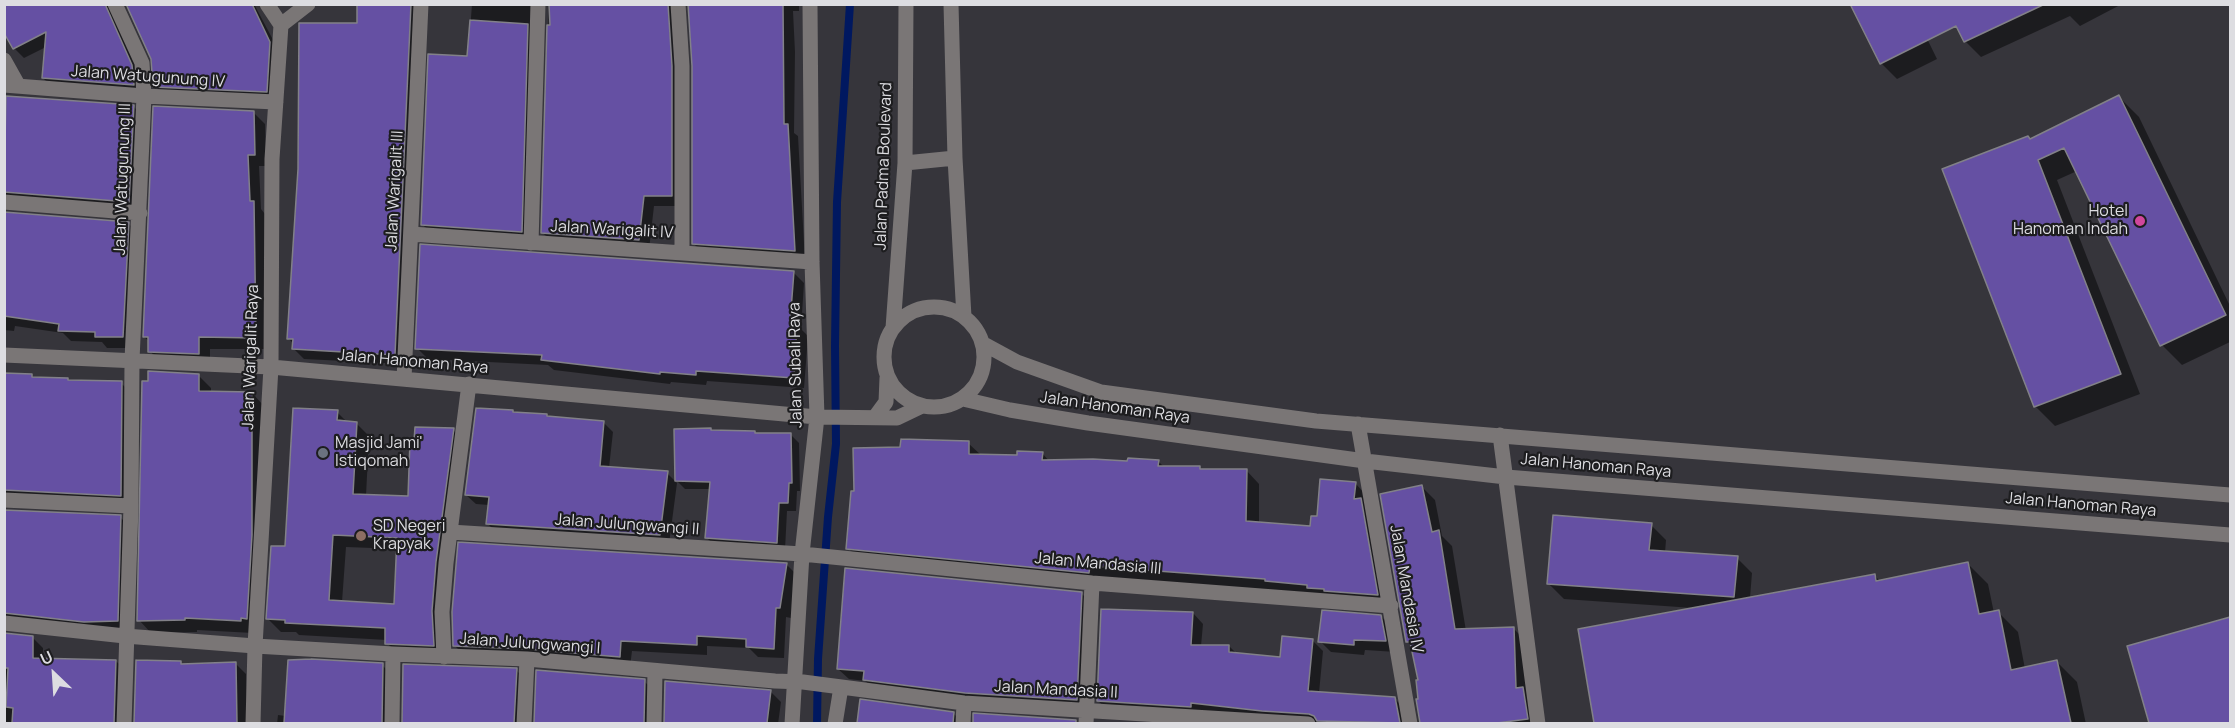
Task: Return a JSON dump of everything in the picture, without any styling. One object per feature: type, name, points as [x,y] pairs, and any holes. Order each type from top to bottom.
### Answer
[{"type":"street","name":"Jalan Watugunung III","points":[[115,4],[142,63],[144,96],[132,360],[131,506],[125,636],[124,723]]},
{"type":"street","points":[[267,4],[280,24],[308,4]]},
{"type":"street","name":"Jalan Warigalit III","points":[[404,379],[421,4]]},
{"type":"street","points":[[531,243],[538,4]]},
{"type":"street","points":[[678,4],[682,66],[682,252]]},
{"type":"street","name":"Jalan Subali Raya","points":[[792,723],[798,682],[802,554],[831,417],[812,262],[810,4]]},
{"type":"street","name":"Jalan Padma Boulevard","points":[[893,328],[905,163],[906,4]]},
{"type":"street","points":[[951,4],[955,158],[964,317]]},
{"type":"street","name":"Jalan Warigalit Raya","points":[[253,723],[255,646],[271,367],[272,159],[280,24]]},
{"type":"street","name":"Jalan Watugunung IV","points":[[4,60],[11,85],[144,96],[276,102]]},
{"type":"street","points":[[905,163],[955,158]]},
{"type":"street","points":[[4,202],[140,213]]},
{"type":"street","name":"Jalan Warigalit IV","points":[[411,234],[812,262]]},
{"type":"street","points":[[875,417],[886,402],[887,378],[883,361],[885,344],[893,328],[904,316],[919,309],[934,307],[951,310],[964,317],[976,328],[982,342],[984,358],[982,374],[963,399],[936,408],[922,406],[897,393],[887,378]]},
{"type":"street","name":"Jalan Hanoman Raya","points":[[982,342],[1017,362],[1101,392],[1316,421],[2230,495]]},
{"type":"street","name":"Jalan Hanoman Raya","points":[[4,355],[271,367],[831,417],[897,418],[922,406]]},
{"type":"street","points":[[444,657],[442,612],[469,384]]},
{"type":"street","name":"Jalan Hanoman Raya","points":[[963,399],[1010,410],[1088,423],[1506,477],[2230,535]]},
{"type":"street","name":"Jalan Mandasia IV","points":[[1358,424],[1410,723]]},
{"type":"street","points":[[1500,435],[1539,723]]},
{"type":"street","points":[[4,500],[131,506]]},
{"type":"street","name":"Jalan Julungwangi II","points":[[450,532],[802,554]]},
{"type":"street","name":"Jalan Mandasia III","points":[[802,554],[1092,583],[1391,606]]},
{"type":"street","points":[[1086,716],[1092,583]]},
{"type":"street","name":"Jalan Julungwangi I","points":[[4,623],[125,636],[255,646],[444,657],[527,659],[798,682]]},
{"type":"street","points":[[392,723],[393,654]]},
{"type":"street","points":[[524,723],[527,659]]},
{"type":"street","points":[[654,723],[656,671]]},
{"type":"street","name":"Jalan Mandasia II","points":[[798,682],[1086,716],[1308,723]]},
{"type":"street","points":[[835,723],[837,686]]},
{"type":"street","points":[[963,703],[963,723]]},
{"type":"building","points":[[4,4],[105,4],[132,65],[134,85],[42,78],[46,32],[13,49],[4,33]]},
{"type":"building","points":[[126,4],[252,4],[270,42],[267,92],[153,87],[151,59]]},
{"type":"building","points":[[357,4],[411,4],[395,355],[292,349],[293,339],[287,339],[298,169],[299,23],[357,23]]},
{"type":"building","points":[[549,4],[668,4],[672,66],[672,196],[644,196],[639,240],[541,233]]},
{"type":"building","points":[[688,4],[783,4],[784,124],[788,124],[795,251],[692,244],[692,66]]},
{"type":"building","points":[[1850,4],[2045,4],[1964,42],[1956,26],[1880,64]]},
{"type":"building","points":[[470,20],[528,24],[522,232],[421,225],[428,54],[467,56]]},
{"type":"building","points":[[2119,95],[2226,315],[2160,346],[2064,148],[2038,160],[2121,374],[2034,407],[1942,169],[2028,136],[2030,139]]},
{"type":"building","points":[[6,96],[134,105],[129,202],[4,192]]},
{"type":"building","points":[[153,106],[254,111],[255,155],[248,155],[250,201],[254,201],[256,338],[199,337],[199,354],[148,352],[148,337],[143,337]]},
{"type":"building","points":[[4,212],[129,222],[123,337],[95,337],[95,332],[58,331],[59,324],[4,316]]},
{"type":"building","points":[[420,244],[794,271],[790,323],[797,324],[794,378],[696,371],[696,375],[660,372],[660,374],[541,360],[542,355],[415,349]]},
{"type":"building","points":[[148,371],[199,374],[199,391],[252,392],[252,535],[247,619],[241,618],[241,621],[185,618],[185,620],[137,621],[142,381],[148,381]]},
{"type":"building","points":[[4,373],[32,374],[32,377],[68,378],[68,380],[122,381],[121,496],[4,490]]},
{"type":"building","name":"SD Negeri Krapyak","points":[[293,408],[338,410],[337,420],[357,422],[353,494],[408,496],[410,441],[414,441],[415,427],[454,428],[436,562],[432,611],[434,646],[385,644],[385,628],[285,623],[285,620],[266,619],[271,546],[285,546]],"holes":[[[333,535],[397,538],[394,604],[329,600]]]},
{"type":"building","points":[[476,408],[604,421],[600,466],[668,471],[660,535],[486,524],[489,497],[465,495]]},
{"type":"building","points":[[711,428],[711,430],[755,431],[755,433],[791,433],[792,483],[789,483],[788,503],[779,503],[777,543],[705,538],[710,482],[675,481],[674,429]]},
{"type":"building","points":[[901,439],[969,441],[969,454],[1017,455],[1017,451],[1043,452],[1042,460],[1127,461],[1128,458],[1159,460],[1158,466],[1247,469],[1246,521],[1310,526],[1311,516],[1317,516],[1320,479],[1356,482],[1354,499],[1361,498],[1378,595],[1324,591],[1324,589],[1307,588],[1307,585],[1265,581],[1265,579],[1090,566],[1089,573],[846,549],[851,491],[854,491],[853,448],[900,447]]},
{"type":"building","points":[[1422,485],[1432,532],[1439,530],[1455,629],[1514,627],[1516,688],[1523,687],[1528,719],[1497,723],[1420,723],[1416,699],[1418,699],[1416,680],[1418,680],[1410,642],[1406,642],[1380,494]]},
{"type":"building","points":[[4,510],[121,515],[118,621],[84,622],[4,613]]},
{"type":"building","points":[[1553,515],[1652,523],[1649,550],[1738,556],[1734,597],[1547,584]]},
{"type":"building","points":[[458,542],[787,563],[780,608],[776,608],[774,649],[746,647],[746,639],[697,636],[697,645],[621,641],[620,657],[527,649],[453,646],[452,612]]},
{"type":"building","points":[[1968,562],[1979,614],[1999,610],[2011,670],[2057,660],[2071,723],[1594,723],[1578,629],[1875,574],[1876,581]]},
{"type":"building","points":[[845,568],[1082,592],[1077,700],[965,693],[863,680],[864,671],[837,669]]},
{"type":"building","points":[[1101,609],[1193,612],[1191,645],[1229,645],[1229,652],[1280,657],[1282,636],[1313,639],[1308,691],[1395,697],[1400,723],[1317,721],[1309,714],[1191,703],[1191,707],[1097,701]]},
{"type":"building","points":[[1322,610],[1381,615],[1386,641],[1354,640],[1354,645],[1318,642]]},
{"type":"building","points":[[2230,617],[2230,723],[2149,723],[2127,646]]},
{"type":"building","points":[[4,633],[33,636],[33,658],[116,660],[114,723],[12,723],[13,708],[6,707],[8,668],[4,668]]},
{"type":"building","points":[[136,660],[181,661],[181,664],[236,662],[237,723],[134,723]]},
{"type":"building","points":[[288,660],[383,663],[382,723],[284,723]]},
{"type":"building","points":[[403,664],[517,668],[514,723],[402,723]]},
{"type":"building","points":[[536,670],[645,679],[644,723],[534,723]]},
{"type":"building","points":[[665,681],[771,690],[767,723],[664,723]]},
{"type":"building","points":[[860,699],[954,712],[953,723],[857,723]]},
{"type":"building","points":[[973,713],[1076,720],[1076,723],[973,723]]},
{"type":"waterway","points":[[817,724],[818,659],[828,517],[836,444],[837,202],[850,4]]},
{"type":"place","name":"Hotel Hanoman Indah","points":[[2140,221]]},
{"type":"place","name":"Masjid Jami' Istiqomah","points":[[323,453]]},
{"type":"place","name":"SD Negeri Krapyak","points":[[361,536]]}]
